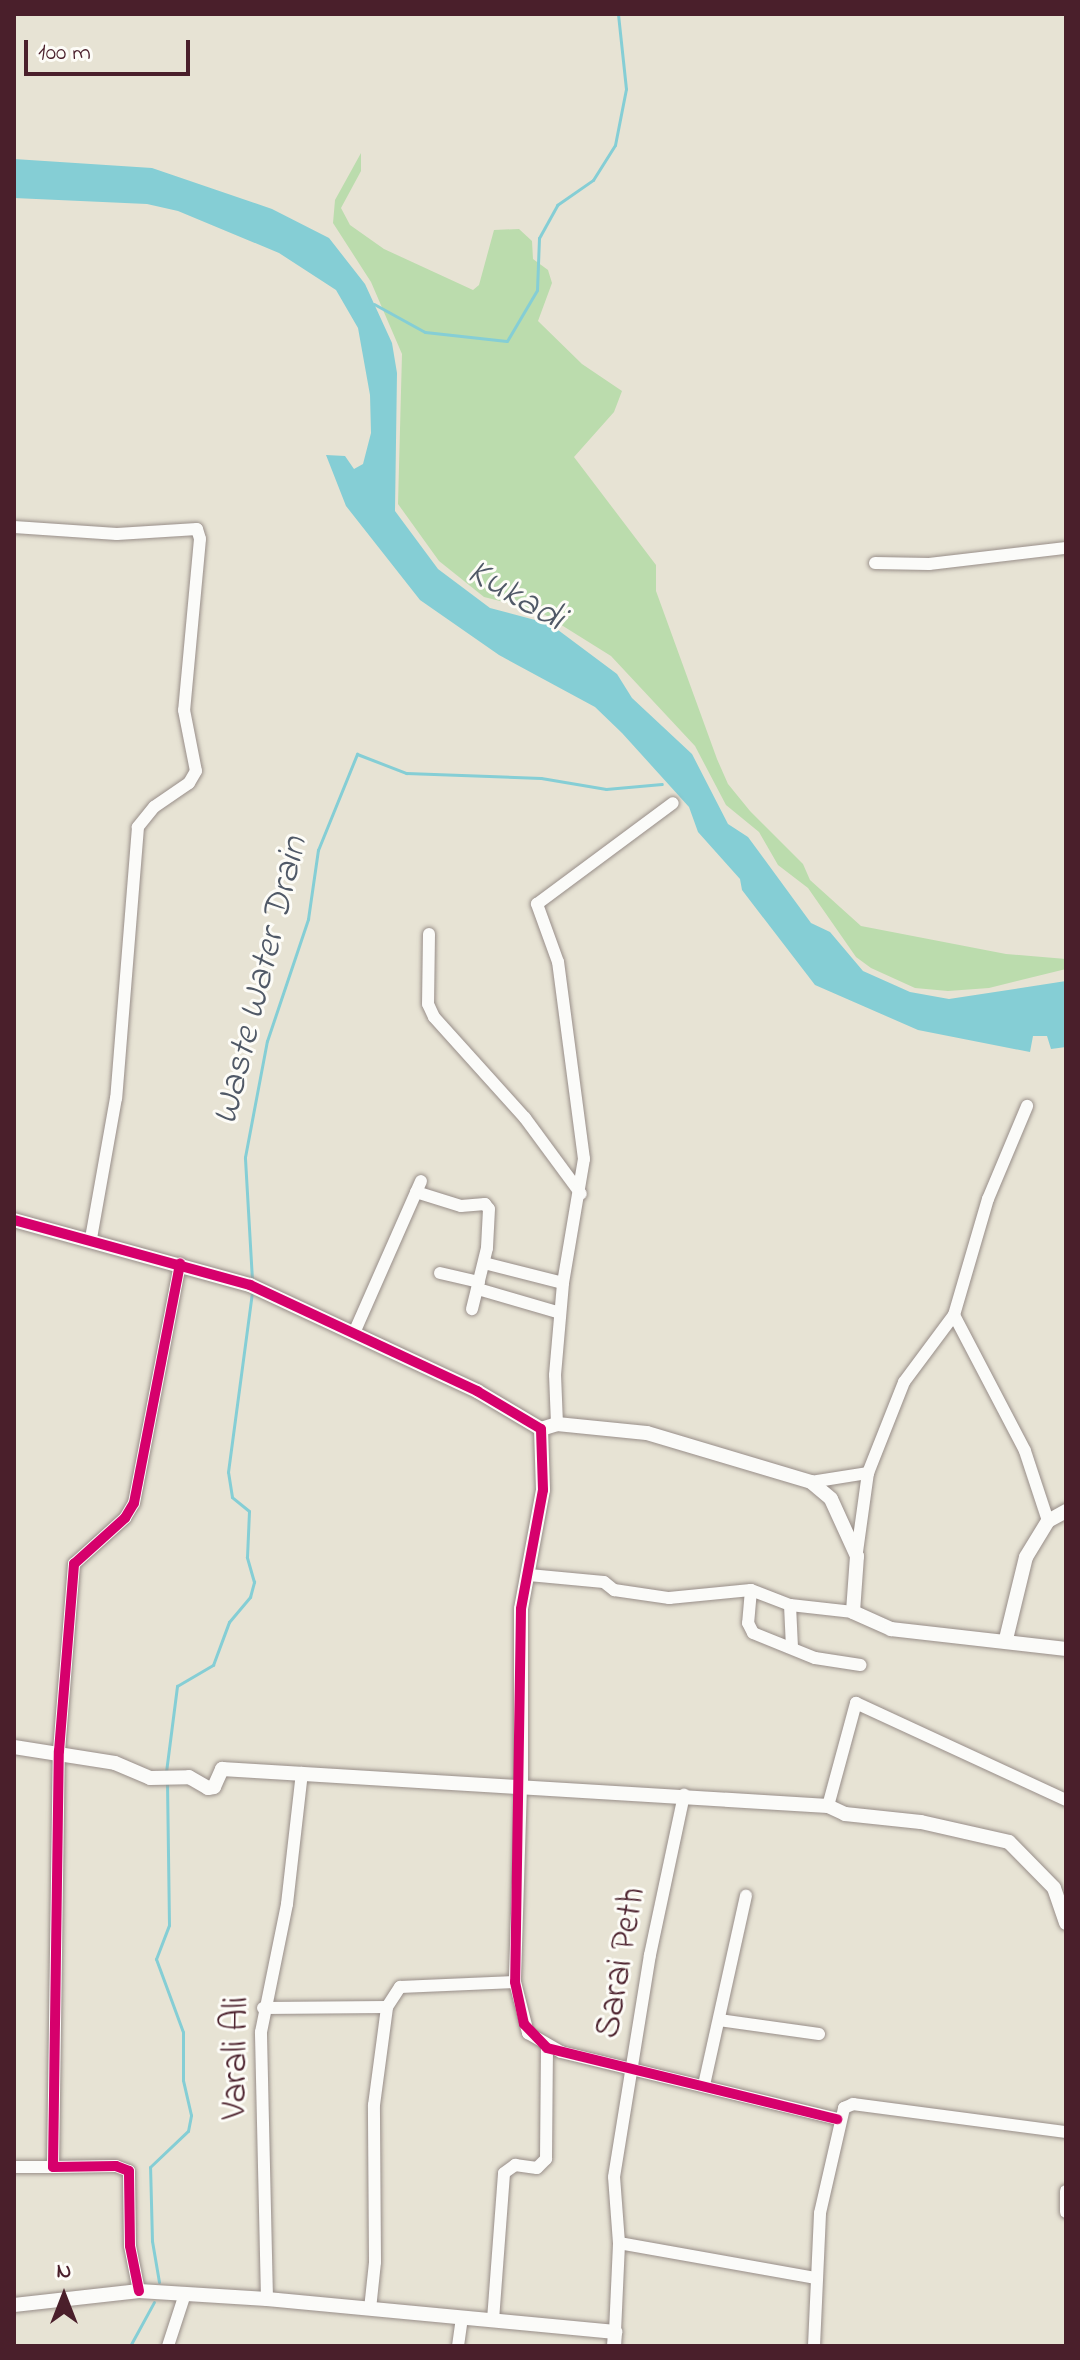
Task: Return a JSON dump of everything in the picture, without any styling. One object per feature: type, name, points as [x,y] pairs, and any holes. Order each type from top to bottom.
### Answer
[{"type":"street","points":[[14,527],[117,534],[197,529],[200,539],[184,710],[196,771],[189,783],[154,807],[138,827],[117,1090],[91,1238]]},
{"type":"street","points":[[875,563],[929,564],[1066,548]]},
{"type":"street","points":[[557,1424],[563,1283],[581,1194],[580,1106],[557,985],[558,962],[537,904],[673,803]]},
{"type":"street","points":[[429,934],[428,1004],[434,1017],[525,1118],[581,1194]]},
{"type":"street","points":[[853,1612],[857,1523],[868,1473],[904,1382],[954,1315],[988,1199],[1027,1106]]},
{"type":"street","points":[[354,1333],[418,1187],[461,1206],[485,1204],[484,1263],[472,1309]]},
{"type":"street","points":[[14,1220],[91,1238],[250,1285],[477,1391],[541,1429],[557,1424],[647,1433],[811,1482],[868,1473]]},
{"type":"street","points":[[53,2167],[59,1751],[74,1564],[125,1518],[134,1503],[180,1263]]},
{"type":"street","points":[[484,1263],[563,1283]]},
{"type":"street","points":[[440,1273],[560,1313]]},
{"type":"street","points":[[954,1315],[1025,1451],[1048,1521]]},
{"type":"street","points":[[541,1429],[543,1490],[521,1609],[521,1786],[515,1982],[524,2024],[547,2048],[837,2119]]},
{"type":"street","points":[[811,1482],[839,1511],[857,1556]]},
{"type":"street","points":[[1006,1639],[1026,1557],[1048,1521],[1066,1511]]},
{"type":"street","points":[[529,1575],[604,1582],[614,1590],[669,1598],[751,1590],[790,1605],[853,1612],[891,1629],[1006,1639],[1066,1649]]},
{"type":"street","points":[[751,1590],[749,1629],[815,1658],[860,1665]]},
{"type":"street","points":[[790,1605],[792,1647]]},
{"type":"street","points":[[828,1806],[856,1703],[1066,1800]]},
{"type":"street","points":[[14,1747],[59,1751],[115,1763],[150,1778],[189,1777],[208,1788],[214,1787],[222,1769],[828,1806],[845,1814],[921,1822],[1009,1842],[1054,1888],[1066,1923]]},
{"type":"street","name":"Varali Ali","points":[[267,2299],[263,2008],[287,1904],[302,1773]]},
{"type":"street","name":"Sarai Peth","points":[[614,2339],[619,2243],[614,2177],[650,1955],[684,1795]]},
{"type":"street","points":[[704,2085],[746,1896]]},
{"type":"street","points":[[370,2309],[376,2236],[374,2105],[387,2007],[400,1987],[515,1982]]},
{"type":"street","points":[[263,2008],[387,2007]]},
{"type":"street","points":[[719,2020],[819,2034]]},
{"type":"street","points":[[493,2320],[504,2173],[515,2165],[537,2168],[546,2159],[547,2048]]},
{"type":"street","points":[[814,2346],[815,2278],[837,2119],[853,2104],[1066,2132]]},
{"type":"street","points":[[14,2167],[116,2166],[129,2171],[130,2246],[139,2291]]},
{"type":"street","points":[[1066,2191],[1066,2212]]},
{"type":"street","points":[[619,2243],[815,2278]]},
{"type":"street","points":[[14,2305],[139,2291],[267,2299],[493,2320],[614,2339]]},
{"type":"street","points":[[168,2346],[185,2294]]},
{"type":"street","points":[[458,2346],[462,2318]]},
{"type":"green space","points":[[361,153],[361,171],[341,208],[350,225],[384,249],[473,290],[479,285],[494,230],[519,229],[532,241],[533,259],[548,270],[552,283],[538,321],[582,364],[622,391],[614,412],[574,457],[656,565],[656,591],[717,759],[728,784],[750,811],[803,864],[810,880],[861,926],[1006,954],[1066,959],[1066,969],[989,988],[948,991],[915,988],[871,968],[856,957],[808,888],[778,865],[759,832],[726,805],[695,746],[611,656],[539,611],[484,597],[439,561],[398,504],[402,354],[371,282],[333,223],[335,200]]},
{"type":"water","points":[[14,159],[152,168],[272,209],[329,238],[365,284],[392,343],[397,373],[395,511],[438,569],[490,608],[550,624],[617,674],[632,698],[692,754],[728,824],[748,837],[811,923],[830,932],[863,971],[910,992],[949,999],[1066,981],[1066,1047],[1051,1049],[1047,1036],[1033,1036],[1030,1052],[918,1030],[815,985],[742,890],[740,879],[698,832],[689,807],[622,733],[595,707],[499,655],[420,600],[346,506],[326,455],[345,456],[354,469],[363,464],[371,433],[370,395],[358,328],[336,290],[279,253],[178,211],[147,204],[14,198]]},
{"type":"waterway","points":[[374,304],[425,332],[507,341],[537,290],[539,238],[557,205],[593,180],[615,145],[626,89],[618,14]]},
{"type":"waterway","name":"Waste Water Drain","points":[[252,1280],[245,1157],[267,1041],[308,919],[318,850],[357,754],[406,773],[541,778],[606,789],[662,784]]},
{"type":"waterway","name":"Waste Water Drain","points":[[166,1772],[177,1686],[213,1665],[229,1622],[250,1597],[254,1582],[247,1557],[249,1511],[232,1497],[228,1472],[252,1292]]},
{"type":"waterway","name":"Waste Water Drain","points":[[159,2282],[152,2241],[150,2167],[188,2131],[191,2115],[183,2080],[183,2032],[156,1959],[169,1925],[167,1783]]},
{"type":"waterway","name":"Waste Water Drain","points":[[130,2346],[154,2302]]},
{"type":"cycle path","points":[[14,1220],[250,1285],[477,1391],[541,1429],[543,1490],[521,1609],[515,1982],[524,2024],[547,2048],[837,2119]]},
{"type":"cycle path","points":[[139,2291],[130,2246],[129,2171],[116,2166],[53,2167],[59,1751],[74,1564],[125,1518],[134,1503],[180,1263]]},
{"type":"water label","name":"Kukadi","points":[[515,597]]}]
